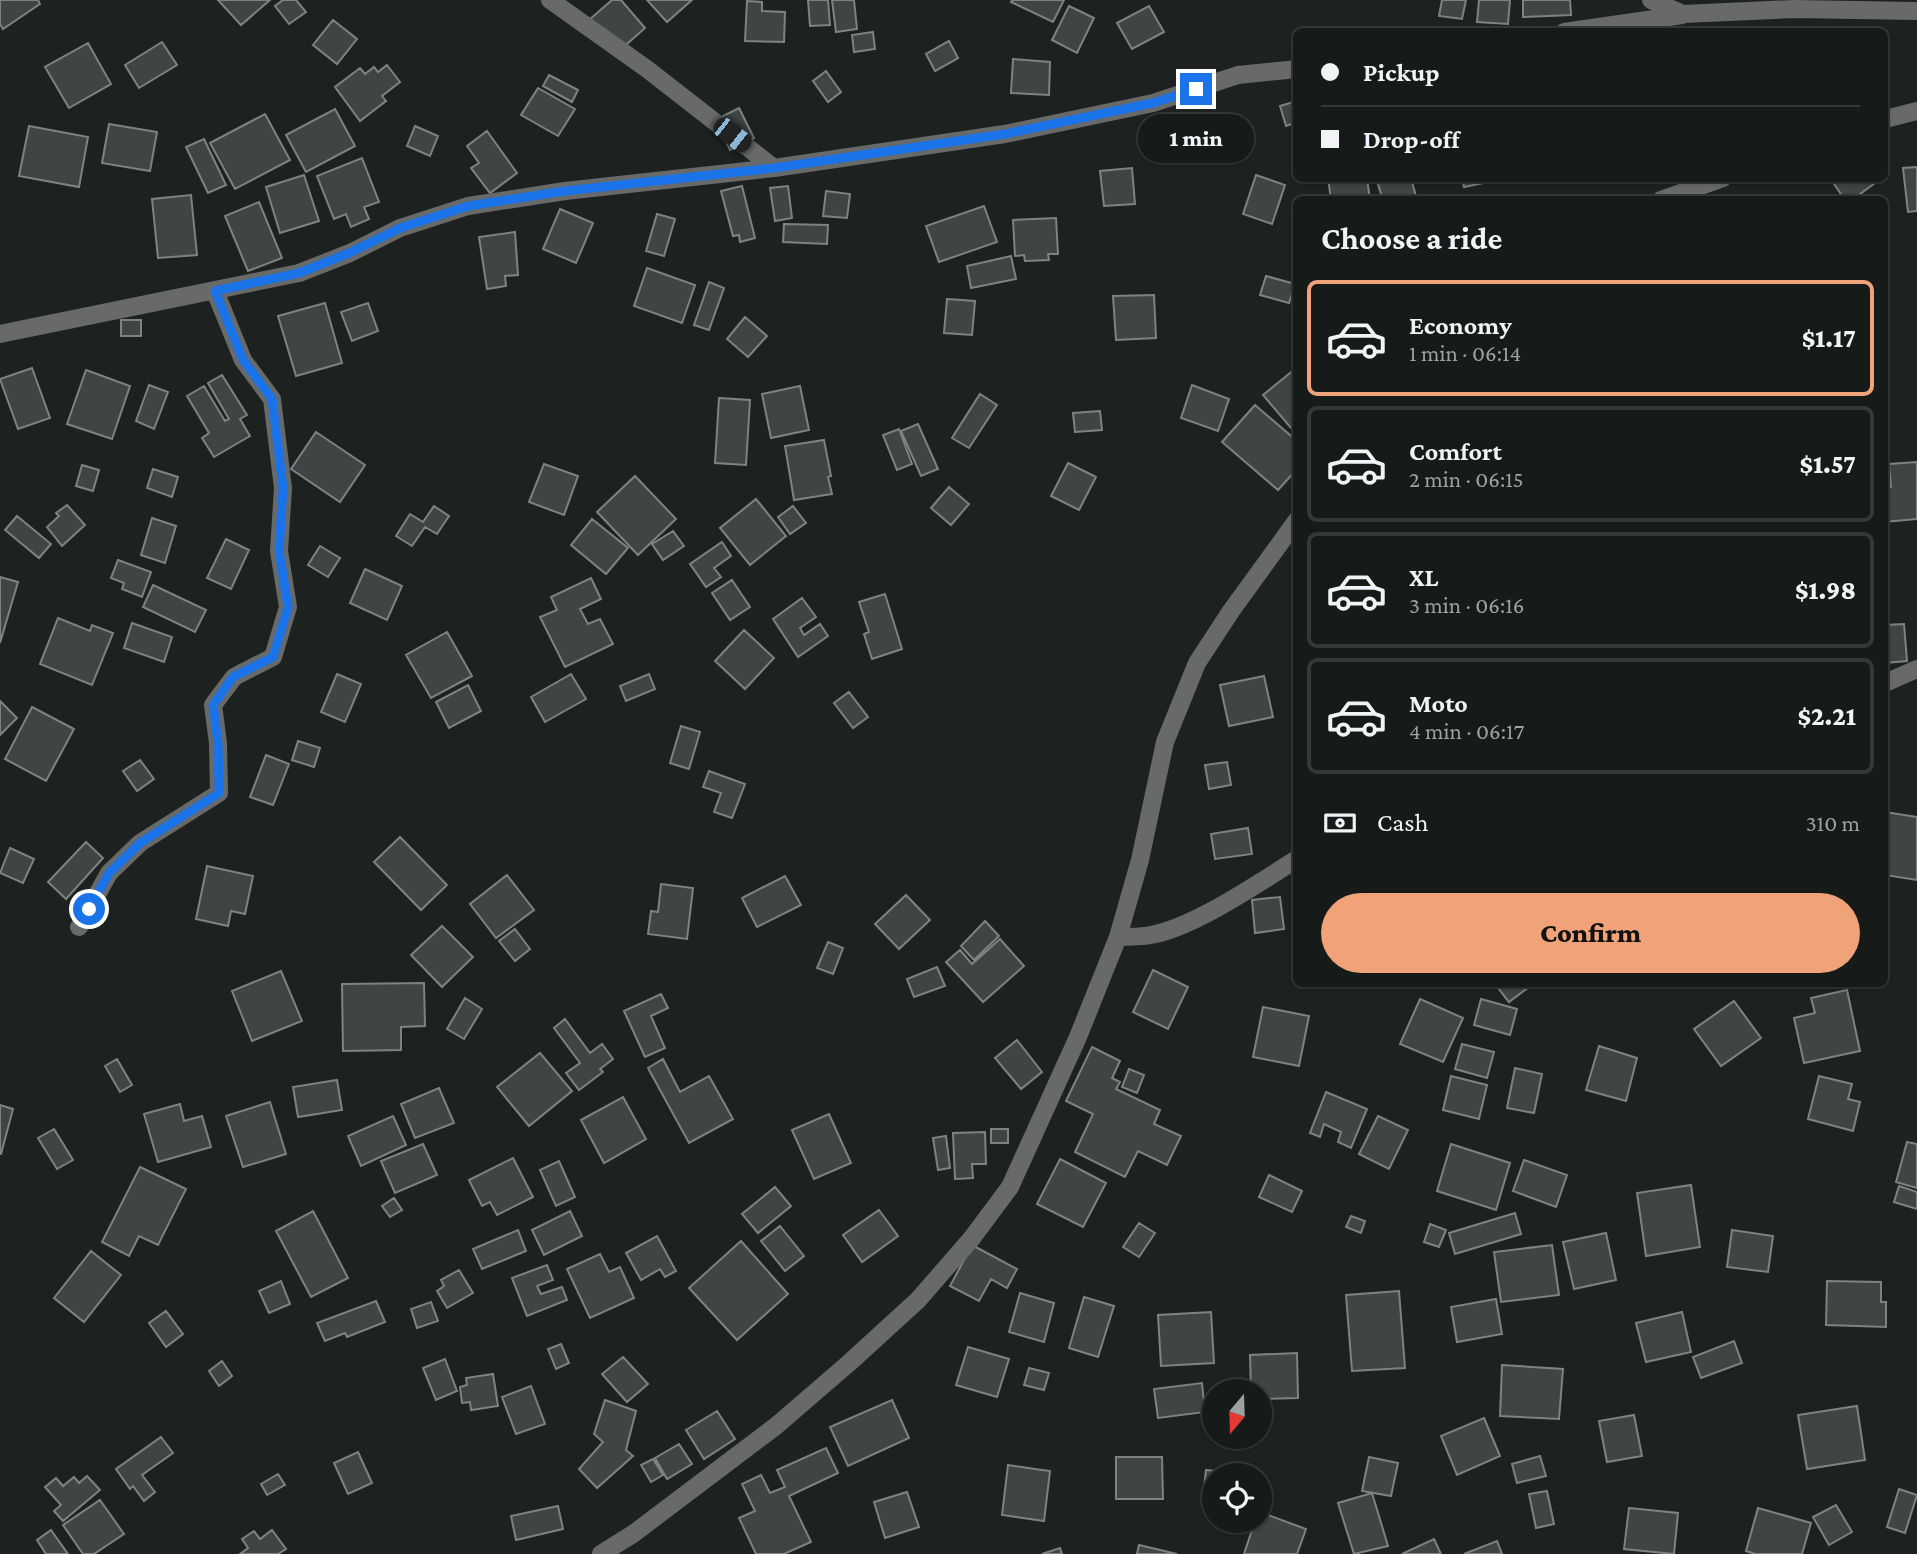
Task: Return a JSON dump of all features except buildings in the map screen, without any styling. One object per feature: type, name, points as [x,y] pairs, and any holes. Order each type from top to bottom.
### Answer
[{"type":"street","points":[[550,0],[647,69],[774,168]]},
{"type":"street","points":[[1651,0],[1683,15]]},
{"type":"street","points":[[1592,28],[1683,15],[1794,9],[1917,11]]},
{"type":"street","points":[[0,334],[299,273],[400,228],[468,206],[565,191],[774,168],[1005,134],[1153,103],[1238,75],[1293,69]]},
{"type":"street","points":[[1888,118],[1917,111]]},
{"type":"street","points":[[1672,196],[1712,182]]},
{"type":"street","points":[[79,927],[109,873],[140,843],[219,793],[218,743],[213,705],[233,677],[273,657],[288,607],[279,551],[283,488],[272,399],[243,360],[215,291]]},
{"type":"street","points":[[601,1554],[633,1534],[786,1417],[918,1300],[972,1238],[1010,1187],[1078,1037],[1118,937],[1140,860],[1165,742],[1197,663],[1293,526]]},
{"type":"street","points":[[1888,682],[1917,669]]},
{"type":"street","points":[[1118,937],[1153,934],[1180,925],[1231,899],[1293,861]]},
{"type":"route","points":[[89,909],[109,873],[140,843],[219,793],[218,743],[213,705],[233,677],[273,657],[288,607],[279,551],[283,488],[272,399],[243,360],[215,291],[299,273],[400,228],[468,206],[565,191],[774,168],[1005,134],[1153,103],[1196,89]]}]
